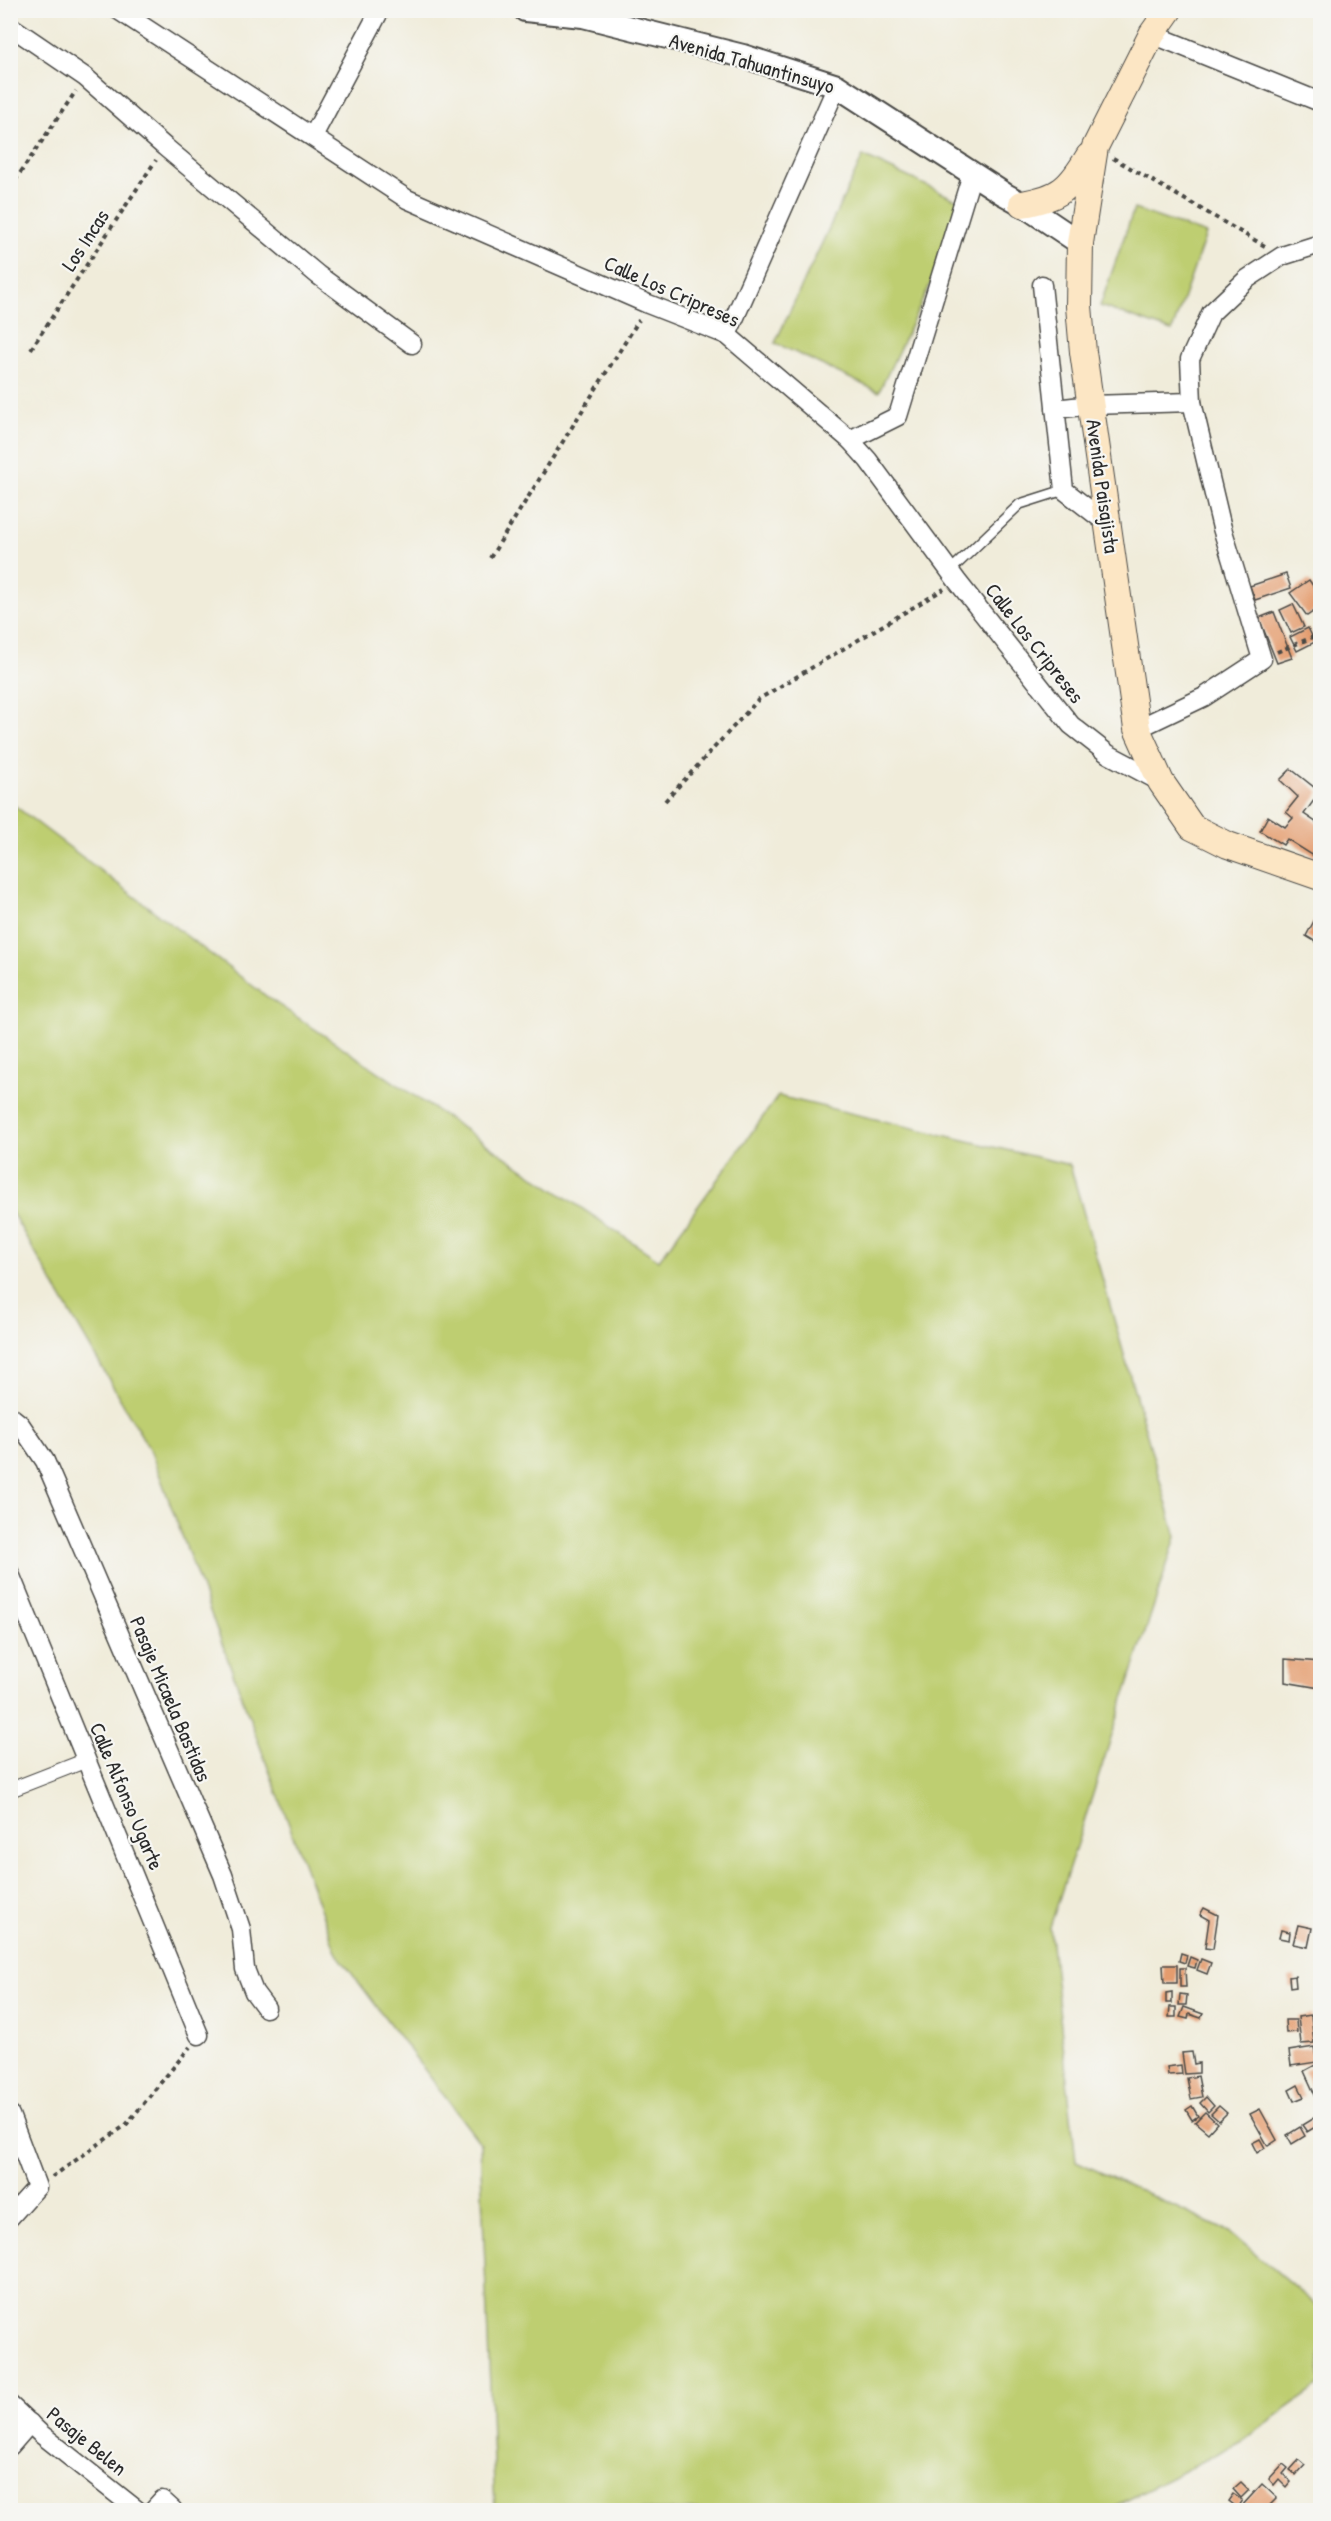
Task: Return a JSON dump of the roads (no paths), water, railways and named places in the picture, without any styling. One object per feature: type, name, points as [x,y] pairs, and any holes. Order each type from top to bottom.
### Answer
[{"type":"main road","name":"Avenida Paisajista","points":[[1169,10],[1152,34],[1095,147],[1080,243],[1079,306],[1137,729],[1161,782],[1192,827],[1228,845],[1320,877]]},
{"type":"main road","points":[[1022,204],[1044,200],[1072,184],[1095,147]]},
{"type":"street","name":"Calle Los Cripreses","points":[[118,10],[407,199],[648,304],[727,335],[850,440],[868,460],[954,576],[1071,725],[1107,754],[1161,782]]},
{"type":"street","points":[[313,136],[380,10]]},
{"type":"street","name":"Avenida Tahuantinsuyo","points":[[525,10],[595,19],[743,56],[837,86],[1080,243]]},
{"type":"street","points":[[10,26],[85,77],[318,275],[412,344]]},
{"type":"street","points":[[1152,34],[1320,102]]},
{"type":"street","points":[[727,335],[837,86]]},
{"type":"street","points":[[850,440],[898,416],[972,174]]},
{"type":"street","points":[[1137,729],[1204,697],[1262,658],[1222,528],[1192,402],[1190,359],[1212,313],[1247,279],[1282,256],[1320,244]]},
{"type":"street","points":[[1042,285],[1064,490],[1109,525]]},
{"type":"street","points":[[1055,409],[1091,405],[1192,402]]},
{"type":"street","name":"Pasaje Micaela Bastidas","points":[[14,1425],[45,1461],[223,1875],[241,1929],[245,1969],[254,1992],[266,2008]]},
{"type":"street","name":"Calle Alfonso Ugarte","points":[[10,1574],[199,2035]]},
{"type":"street","points":[[10,1790],[87,1760]]},
{"type":"street","points":[[10,2115],[37,2187],[10,2217]]},
{"type":"street","name":"Pasaje Belen","points":[[10,2405],[137,2511]]},
{"type":"street","points":[[10,2446],[30,2423]]},
{"type":"lane","points":[[954,576],[1020,504],[1064,490]]}]
